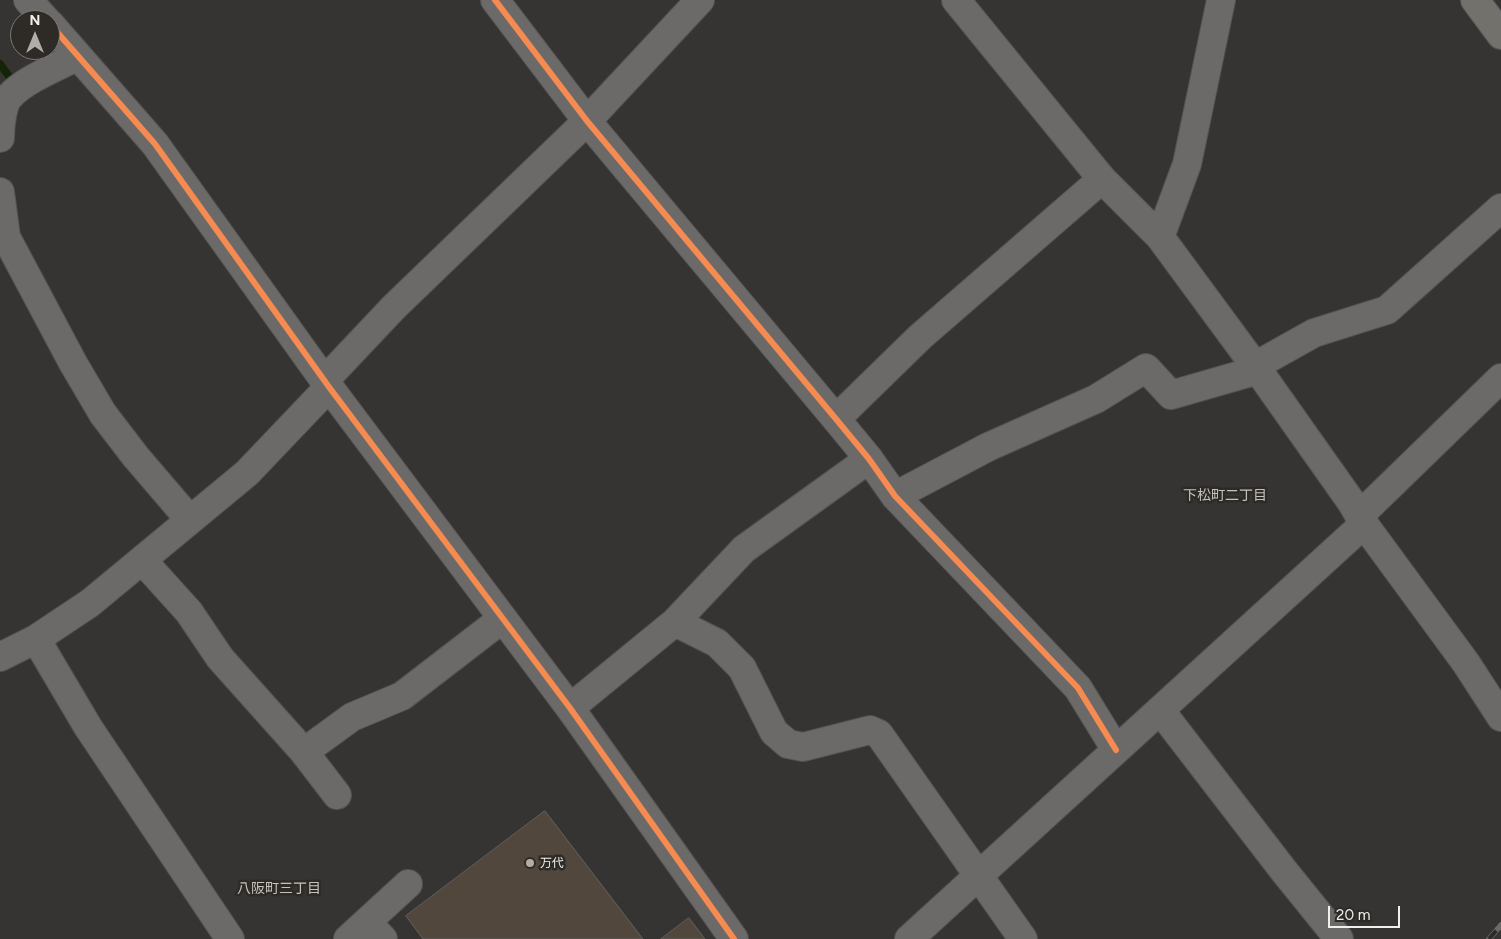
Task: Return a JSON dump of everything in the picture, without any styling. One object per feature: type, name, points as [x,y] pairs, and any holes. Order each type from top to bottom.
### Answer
[{"type":"main road","points":[[1475,0],[1501,35]]},
{"type":"street","points":[[28,0],[37,10]]},
{"type":"street","points":[[495,0],[587,121],[869,459],[895,496],[1078,688],[1116,750]]},
{"type":"street","points":[[0,657],[36,639],[90,602],[247,474],[394,307],[587,121],[700,0]]},
{"type":"street","points":[[956,0],[1102,179],[1160,237],[1257,368],[1466,664],[1501,717]]},
{"type":"street","points":[[1160,237],[1187,164],[1221,0]]},
{"type":"street","points":[[60,35],[155,144],[327,384],[570,708],[734,939]]},
{"type":"street","points":[[0,138],[0,123],[8,97],[26,82],[78,56]]},
{"type":"street","points":[[836,419],[920,337],[1102,179]]},
{"type":"street","points":[[0,192],[0,204],[6,237],[73,363],[103,414],[119,436],[190,520]]},
{"type":"street","points":[[895,496],[988,447],[1096,399],[1146,368],[1172,395],[1257,368],[1314,333],[1387,310],[1501,208]]},
{"type":"street","points":[[909,939],[1160,710],[1362,519],[1501,378]]},
{"type":"street","points":[[570,708],[675,622],[744,549],[869,459]]},
{"type":"street","points":[[142,560],[189,612],[220,658],[304,752],[337,795]]},
{"type":"street","points":[[304,752],[352,717],[402,696],[502,619]]},
{"type":"street","points":[[675,622],[717,643],[742,668],[774,732],[788,744],[803,747],[870,730],[879,734],[1023,939]]},
{"type":"street","points":[[36,639],[88,727],[230,939]]},
{"type":"street","points":[[1160,710],[1339,939]]},
{"type":"street","points":[[366,933],[408,884]]},
{"type":"building","name":"万代","points":[[545,811],[643,939],[423,939],[406,916]]},
{"type":"building","points":[[689,918],[705,939],[661,939]]},
{"type":"waterway","points":[[0,64],[14,83]]},
{"type":"railway","points":[[1489,939],[1501,925]]},
{"type":"cycle path","points":[[495,0],[587,121],[869,459],[895,496],[1078,688],[1116,750]]},
{"type":"cycle path","points":[[60,35],[155,144],[329,387],[570,708],[734,939]]},
{"type":"place","name":"万代","points":[[530,863]]},
{"type":"district","name":"下松町二丁目","points":[[1225,496]]},
{"type":"district","name":"八阪町三丁目","points":[[279,889]]}]
